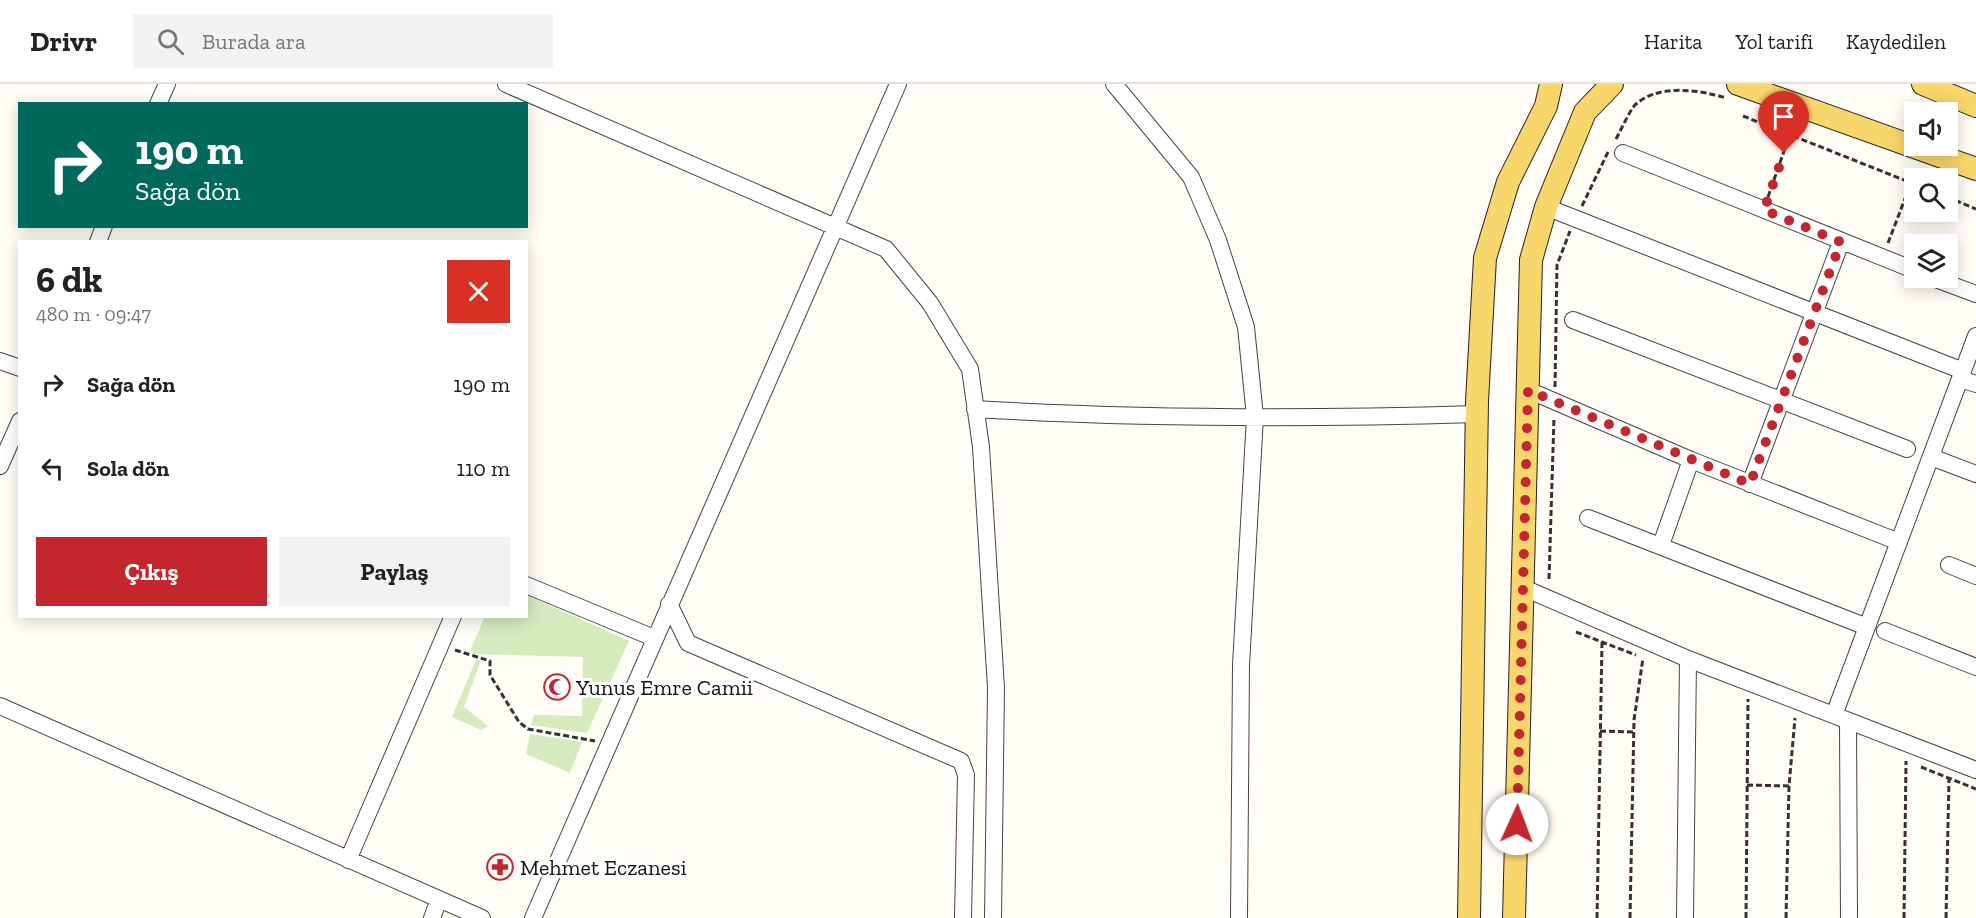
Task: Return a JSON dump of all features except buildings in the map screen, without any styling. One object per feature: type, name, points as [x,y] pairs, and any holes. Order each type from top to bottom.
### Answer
[{"type":"main road","points":[[1469,918],[1477,414],[1485,258],[1508,182],[1546,106],[1551,84]]},
{"type":"main road","points":[[1514,918],[1531,260],[1546,207],[1586,112],[1612,84]]},
{"type":"main road","points":[[1923,84],[1976,106]]},
{"type":"main road","points":[[1735,92],[1976,169]]},
{"type":"street","points":[[159,102],[167,84]]},
{"type":"street","points":[[506,84],[886,249],[930,303],[970,369],[981,447],[996,688],[993,918]]},
{"type":"street","points":[[533,918],[898,84]]},
{"type":"street","points":[[1114,84],[1191,177],[1218,240],[1246,327],[1255,417],[1241,665],[1239,918]]},
{"type":"street","points":[[1623,153],[1904,266]]},
{"type":"street","points":[[1546,207],[1966,378]]},
{"type":"street","points":[[1750,484],[1841,242]]},
{"type":"street","points":[[1958,287],[1976,294]]},
{"type":"street","points":[[1573,320],[1907,449]]},
{"type":"street","points":[[1849,918],[1841,719],[1867,627],[1930,457],[1966,378],[1976,336]]},
{"type":"street","points":[[0,361],[18,367]]},
{"type":"street","points":[[1528,390],[1691,460],[1899,542]]},
{"type":"street","points":[[975,409],[1043,413],[1328,418],[1477,414]]},
{"type":"street","points":[[0,466],[18,426]]},
{"type":"street","points":[[1930,457],[1976,474]]},
{"type":"street","points":[[1661,545],[1691,460]]},
{"type":"street","points":[[1588,518],[1867,627]]},
{"type":"street","points":[[1949,565],[1976,576]]},
{"type":"street","points":[[528,586],[654,638]]},
{"type":"street","points":[[1524,588],[1688,659],[1976,770]]},
{"type":"street","points":[[669,604],[688,643],[961,761],[966,775],[963,918]]},
{"type":"street","points":[[348,860],[452,618]]},
{"type":"street","points":[[1885,631],[1976,667]]},
{"type":"street","points":[[1685,918],[1688,659]]},
{"type":"street","points":[[0,706],[482,918]]},
{"type":"street","points":[[432,918],[439,900]]},
{"type":"path","points":[[1549,579],[1557,265],[1575,218],[1634,105],[1648,93],[1682,86],[1735,92]]},
{"type":"path","points":[[1743,116],[1904,180]]},
{"type":"path","points":[[1764,210],[1790,134]]},
{"type":"path","points":[[1958,202],[1976,209]]},
{"type":"path","points":[[1882,258],[1904,205]]},
{"type":"path","points":[[1576,632],[1651,661]]},
{"type":"path","points":[[1597,918],[1602,642]]},
{"type":"path","points":[[441,645],[490,661],[490,675],[519,722],[528,729],[608,744]]},
{"type":"path","points":[[1630,918],[1634,732],[1643,658]]},
{"type":"path","points":[[1746,918],[1748,699]]},
{"type":"path","points":[[1786,918],[1789,786],[1795,718]]},
{"type":"path","points":[[1600,731],[1634,732]]},
{"type":"path","points":[[1904,918],[1906,761]]},
{"type":"path","points":[[1946,918],[1949,779]]},
{"type":"path","points":[[1747,785],[1789,786]]},
{"type":"green space","points":[[528,595],[629,641],[587,733],[531,725],[534,715],[582,716],[583,657],[473,654],[471,648],[485,618],[528,618]]},
{"type":"green space","points":[[476,660],[481,660],[464,707],[488,726],[481,730],[452,717]]},
{"type":"green space","points":[[530,734],[582,742],[570,773],[526,754]]},
{"type":"place","name":"Yunus Emre Camii","points":[[557,687]]},
{"type":"place","name":"Mehmet Eczanesi","points":[[500,867]]},
{"type":"route","points":[[1517,824],[1528,390],[1750,484],[1841,242],[1764,210],[1784,153]]}]
